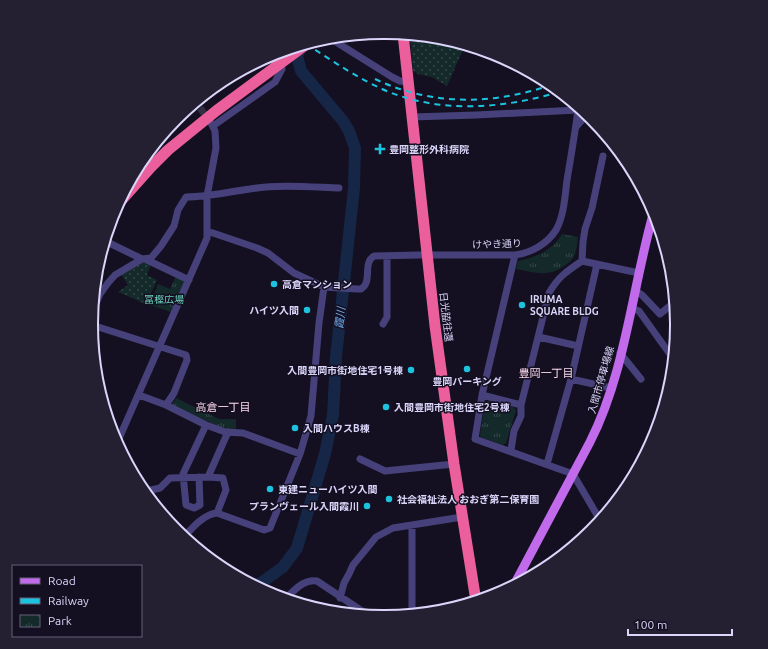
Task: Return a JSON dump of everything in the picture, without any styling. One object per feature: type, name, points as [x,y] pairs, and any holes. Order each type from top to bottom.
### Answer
[{"type":"highway","name":"日光脇往還","points":[[405,40],[435,326],[454,464],[475,595]]},
{"type":"highway","points":[[159,149],[188,124],[285,58]]},
{"type":"highway","points":[[136,184],[168,150],[285,58]]},
{"type":"main road","name":"入間市停車場線","points":[[519,576],[600,423],[620,353],[651,224]]},
{"type":"street","points":[[336,43],[392,77],[400,81],[408,82]]},
{"type":"street","points":[[121,435],[207,238],[208,196],[216,148],[212,125],[275,82],[285,58]]},
{"type":"street","points":[[412,117],[572,110]]},
{"type":"street","name":"けやき通り","points":[[326,287],[361,289],[366,284],[368,262],[370,258],[374,256],[515,255],[527,253],[539,247],[550,237],[558,226],[564,202],[579,116]]},
{"type":"street","name":"けやき通り","points":[[575,132],[580,121],[582,120]]},
{"type":"street","points":[[582,262],[585,229],[592,208],[603,156]]},
{"type":"street","points":[[100,294],[115,275],[144,259],[151,258],[174,226],[178,210],[186,197],[208,196],[257,188],[339,188]]},
{"type":"street","points":[[188,532],[210,513],[217,512],[264,530],[270,528],[300,454],[311,416],[319,323],[326,287],[294,274],[268,254],[257,248],[207,232]]},
{"type":"street","points":[[110,244],[189,280]]},
{"type":"street","points":[[515,255],[482,395],[475,439],[511,450],[573,474],[597,515]]},
{"type":"street","points":[[383,324],[387,317],[387,256]]},
{"type":"street","points":[[511,450],[514,431],[521,416],[521,405],[549,293],[553,284],[562,275],[582,262],[639,273]]},
{"type":"street","points":[[547,464],[571,379],[596,264]]},
{"type":"street","points":[[635,290],[642,295],[660,314],[669,307]]},
{"type":"street","points":[[631,308],[639,312],[668,351]]},
{"type":"street","points":[[98,327],[186,355],[187,360],[174,392],[166,405]]},
{"type":"street","points":[[539,336],[578,346]]},
{"type":"street","points":[[620,353],[641,379]]},
{"type":"street","points":[[571,379],[611,388]]},
{"type":"street","points":[[139,395],[166,405],[225,432],[243,432],[300,454]]},
{"type":"street","points":[[482,395],[521,405]]},
{"type":"street","points":[[199,477],[200,505],[194,508],[186,505],[183,474],[206,424]]},
{"type":"street","points":[[208,477],[228,432]]},
{"type":"street","points":[[360,459],[385,471],[454,464]]},
{"type":"street","points":[[152,490],[160,488],[170,478],[223,478],[226,490],[217,512]]},
{"type":"street","points":[[340,598],[344,583],[353,564],[376,537],[393,528],[462,517]]},
{"type":"street","points":[[412,525],[412,608]]},
{"type":"street","points":[[290,594],[304,582],[317,581],[357,609]]},
{"type":"green space","points":[[410,40],[440,44],[463,50],[447,86],[432,77],[418,74],[413,71]]},
{"type":"green space","points":[[562,234],[578,237],[574,256],[568,263],[558,270],[546,273],[535,273],[516,269],[518,261],[531,258],[549,249]]},
{"type":"green space","points":[[145,262],[151,264],[147,275],[157,280],[146,304],[118,292],[128,285],[121,274],[140,263]]},
{"type":"green space","name":"冨樫広場","points":[[176,276],[185,280],[171,312],[150,305],[158,284],[170,289]]},
{"type":"green space","points":[[176,398],[219,419],[236,419],[236,430],[224,429],[172,405]]},
{"type":"green space","points":[[488,401],[513,407],[516,410],[506,443],[503,445],[481,437],[480,435],[485,402]]},
{"type":"waterway","name":"霞川","points":[[262,583],[283,567],[297,548],[325,454],[333,415],[336,357],[354,188],[355,148],[349,131],[343,121],[301,71],[297,56],[299,52]]},
{"type":"tunnel","points":[[282,58],[282,63]]},
{"type":"tunnel","points":[[200,108],[210,121]]},
{"type":"railway","points":[[313,48],[382,89],[403,97],[425,102],[470,106],[493,105],[537,98],[552,94]]},
{"type":"railway","points":[[375,79],[412,93],[431,97],[469,100],[508,96],[543,87]]},
{"type":"place","name":"豊岡整形外科病院","points":[[380,149]]},
{"type":"place","name":"高倉マンション","points":[[274,284]]},
{"type":"place","name":"IRUMA SQUARE BLDG","points":[[522,305]]},
{"type":"place","name":"ハイツ入間","points":[[307,310]]},
{"type":"place","name":"豊岡パーキング","points":[[467,369]]},
{"type":"place","name":"入間豊岡市街地住宅1号棟","points":[[411,370]]},
{"type":"place","name":"入間豊岡市街地住宅2号棟","points":[[386,407]]},
{"type":"place","name":"入間ハウスB棟","points":[[295,428]]},
{"type":"place","name":"東建ニューハイツ入間","points":[[270,489]]},
{"type":"place","name":"社会福祉法人 おおぎ第二保育園","points":[[389,499]]},
{"type":"place","name":"プランヴェール入間霞川","points":[[367,506]]},
{"type":"district","name":"豊岡一丁目","points":[[546,373]]},
{"type":"district","name":"高倉一丁目","points":[[223,407]]}]
